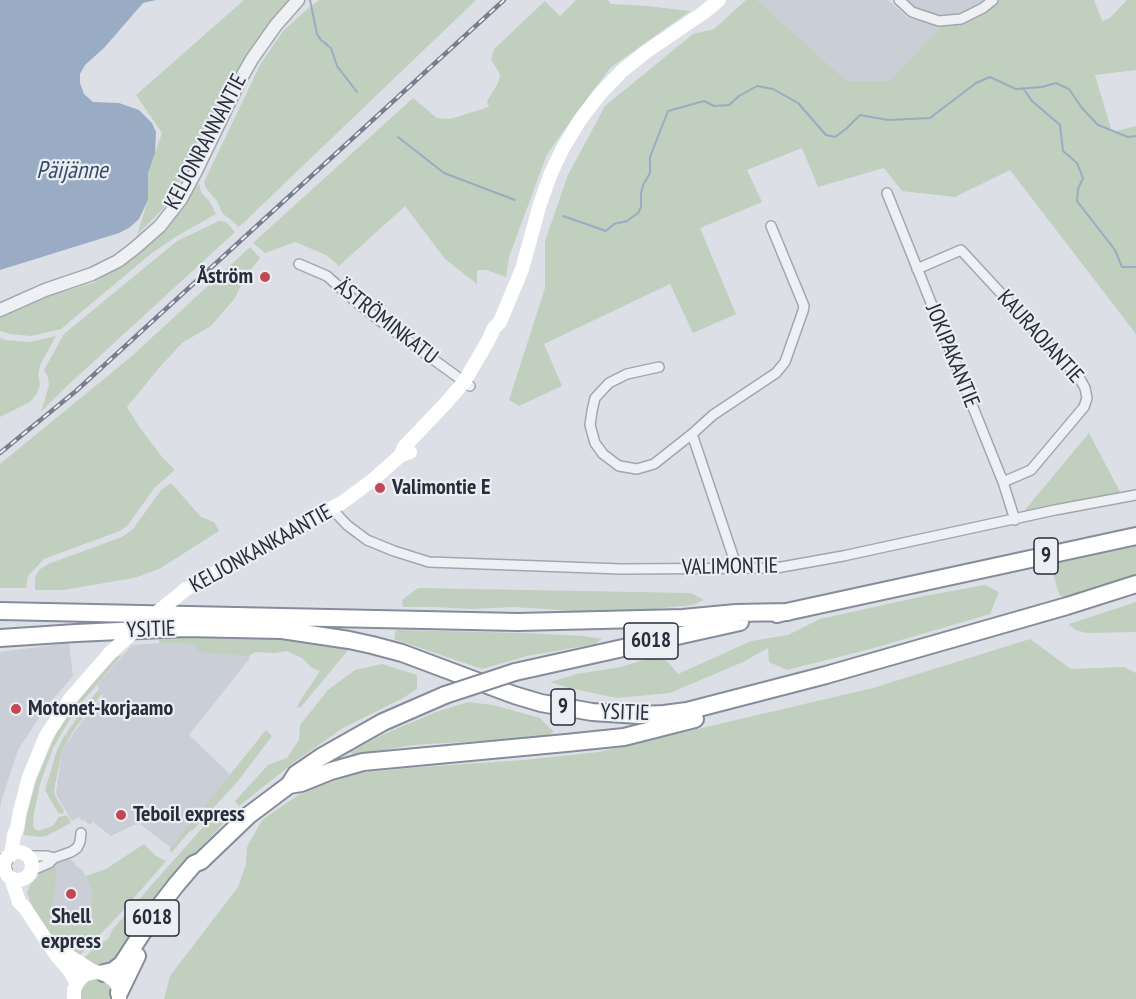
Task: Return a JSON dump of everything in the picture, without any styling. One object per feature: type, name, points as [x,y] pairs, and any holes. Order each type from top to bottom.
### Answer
[{"type":"highway","name":"9","points":[[0,611],[518,622],[683,618],[736,613],[788,612],[1136,536]]},
{"type":"highway","name":"YSITIE","points":[[0,638],[185,628],[282,630],[372,645],[541,703],[592,712],[640,715],[687,711],[762,692],[1067,606],[1136,584]]},
{"type":"highway","name":"6018","points":[[99,972],[113,971],[122,964],[176,885],[194,864],[201,861],[249,815],[289,785],[296,774],[383,722],[445,695],[515,672],[788,612]]},
{"type":"highway","name":"6018","points":[[289,785],[363,762],[624,737],[734,708],[762,692]]},
{"type":"highway","name":"6018","points":[[119,996],[142,947],[161,916],[199,869],[201,861]]},
{"type":"main road","name":"KELJONKANKAANTIE","points":[[77,983],[25,908],[26,900],[14,866],[20,845],[18,828],[20,812],[29,777],[46,736],[70,699],[110,653],[186,589],[332,509],[421,442],[495,344],[501,331],[500,322],[522,269],[551,173],[562,148],[580,120],[599,95],[622,71],[719,0]]},
{"type":"main road","name":"KELJONKANKAANTIE","points":[[51,946],[99,972]]},
{"type":"main road","name":"6018","points":[[77,983],[84,975],[99,972]]},
{"type":"main road","points":[[99,972],[115,981],[119,996]]},
{"type":"main road","points":[[74,999],[77,983]]},
{"type":"street","name":"KELJONRANNANTIE","points":[[0,310],[92,274],[118,261],[160,226],[181,199],[247,66],[276,25],[298,0]]},
{"type":"street","points":[[899,0],[912,12],[939,21],[961,19],[993,0]]},
{"type":"street","name":"JOKIPAKANTIE","points":[[887,192],[1003,482],[1015,520]]},
{"type":"street","points":[[659,367],[627,374],[609,383],[595,398],[590,425],[595,442],[603,454],[618,466],[637,470],[654,464],[713,415],[776,373],[785,362],[804,306],[771,226]]},
{"type":"street","name":"KAURAOJANTIE","points":[[917,269],[961,250],[1085,388],[1087,398],[1084,407],[1031,470],[1003,482]]},
{"type":"street","name":"ÄSTRÖMINKATU","points":[[299,264],[327,276],[383,323],[467,384]]},
{"type":"street","points":[[692,434],[737,568]]},
{"type":"street","name":"VALIMONTIE","points":[[332,509],[347,525],[367,540],[429,562],[621,569],[776,568],[910,543],[1055,510],[1136,495]]},
{"type":"street","points":[[14,866],[49,863],[54,858],[77,848],[81,833]]},
{"type":"street","points":[[14,866],[47,856],[54,858]]},
{"type":"shaded area","points":[[757,0],[888,0],[908,18],[942,26],[889,81],[847,81]]},
{"type":"shaded area","points":[[906,0],[986,0],[981,5],[959,15],[939,17],[914,8]]},
{"type":"shaded area","points":[[69,643],[73,676],[46,707],[18,750],[0,809],[0,652]]},
{"type":"shaded area","points":[[192,644],[250,658],[189,735],[230,774],[171,848],[140,824],[111,836],[93,822],[90,825],[79,817],[72,821],[56,792],[62,752],[74,732],[103,695],[97,685],[132,645]]},
{"type":"shaded area","points":[[69,859],[86,876],[93,895],[91,908],[76,919],[59,916],[52,909],[54,864]]},
{"type":"green space","points":[[244,0],[290,0],[269,22],[241,63],[184,175],[162,210],[137,235],[148,200],[148,173],[162,133],[136,95]]},
{"type":"green space","points":[[319,0],[476,0],[239,227],[223,214],[204,182],[260,65],[283,31]]},
{"type":"green space","points":[[576,0],[608,0],[611,4],[690,11],[610,68],[547,154],[509,257],[506,277],[487,270],[477,270],[477,284],[445,259],[405,206],[339,266],[326,255],[295,242],[265,253],[253,243],[413,98],[437,118],[450,119],[489,107],[487,101],[500,77],[491,60],[494,49],[545,1],[560,16]]},
{"type":"green space","points":[[746,0],[757,0],[847,81],[889,81],[942,26],[964,23],[985,13],[1000,0],[1094,0],[1102,21],[1110,18],[1127,0],[1136,0],[1136,70],[1095,75],[1112,132],[1136,126],[1136,334],[1010,170],[955,197],[902,191],[884,168],[818,187],[802,148],[747,170],[762,202],[700,228],[736,314],[693,333],[670,284],[544,344],[562,386],[519,406],[509,400],[545,288],[545,241],[568,175],[605,106],[693,34],[714,29]]},
{"type":"green space","points":[[199,183],[201,192],[210,202],[216,214],[152,253],[61,329],[31,336],[0,331],[0,317],[6,313],[37,299],[95,282],[138,254],[171,222]]},
{"type":"green space","points":[[219,221],[226,222],[235,232],[41,412],[49,385],[44,370],[64,334],[177,241]]},
{"type":"green space","points":[[250,247],[260,258],[245,277],[235,298],[211,326],[182,343],[127,407],[162,457],[175,470],[155,487],[128,525],[120,531],[44,559],[28,576],[26,588],[0,588],[0,464],[132,356]]},
{"type":"green space","points":[[56,336],[41,363],[38,374],[40,385],[36,395],[30,402],[0,417],[0,338],[30,342]]},
{"type":"green space","points":[[1089,433],[1120,492],[1024,511]]},
{"type":"green space","points":[[171,483],[201,517],[214,522],[219,531],[159,569],[134,578],[63,590],[35,590],[35,577],[39,570],[48,564],[122,537],[133,529],[161,490]]},
{"type":"green space","points":[[1136,546],[1136,574],[1064,598],[1059,594],[1052,570],[1057,563]]},
{"type":"green space","points":[[985,585],[999,592],[990,614],[874,648],[787,670],[769,662],[768,648],[743,662],[670,693],[617,698],[550,682],[577,674],[621,667],[653,657],[667,661],[678,674],[751,641],[788,635],[820,619]]},
{"type":"green space","points":[[418,588],[691,593],[704,600],[693,605],[643,610],[574,611],[514,607],[472,609],[403,607],[402,600]]},
{"type":"green space","points":[[1136,602],[1136,632],[1087,633],[1075,630],[1069,624]]},
{"type":"green space","points":[[396,630],[525,633],[602,639],[595,644],[527,656],[482,669],[394,639]]},
{"type":"green space","points":[[197,635],[292,639],[349,649],[301,707],[297,708],[320,671],[287,651],[255,652],[249,656],[200,652],[192,644],[159,643],[160,636]]},
{"type":"green space","points":[[1030,639],[1071,669],[1124,667],[1136,673],[1136,999],[164,999],[170,976],[238,887],[246,864],[247,847],[262,820],[304,791],[359,773],[599,752],[873,688]]},
{"type":"green space","points":[[122,655],[77,708],[53,748],[40,784],[34,813],[34,828],[38,831],[53,826],[59,817],[67,815],[71,823],[46,836],[24,835],[27,813],[36,781],[56,734],[93,682],[116,657]]},
{"type":"green space","points":[[382,664],[417,675],[417,689],[343,728],[297,760],[239,806],[235,801],[268,765],[287,758],[299,740],[300,725],[328,690],[355,670]]},
{"type":"green space","points":[[99,689],[102,694],[73,731],[62,752],[54,790],[64,810],[63,814],[58,813],[45,790],[57,750],[63,738]]},
{"type":"green space","points":[[468,702],[493,705],[540,718],[554,732],[544,737],[413,745],[354,755],[350,752],[382,735],[436,712]]},
{"type":"green space","points":[[266,730],[272,736],[238,781],[172,852],[169,850]]},
{"type":"green space","points":[[221,812],[224,823],[189,860],[118,962],[105,968],[94,966],[84,958],[109,938],[112,930],[212,817]]},
{"type":"green space","points":[[144,844],[156,856],[166,861],[119,915],[77,958],[53,940],[36,918],[27,893],[30,885],[45,868],[54,864],[57,871],[52,909],[59,916],[76,919],[91,907],[93,895],[86,876],[106,869]]},
{"type":"green space","points":[[94,978],[103,978],[110,983],[114,991],[114,999],[81,999],[81,989],[86,982]]},
{"type":"water","name":"Päijänne","points":[[0,0],[156,0],[143,3],[104,48],[85,65],[80,74],[84,94],[93,102],[119,103],[139,110],[152,123],[156,132],[155,153],[148,173],[148,200],[139,219],[119,233],[0,270]]},
{"type":"waterway","points":[[310,0],[317,34],[331,48],[337,66],[357,92]]},
{"type":"waterway","points":[[563,216],[606,231],[614,224],[627,221],[638,213],[641,207],[643,185],[650,173],[650,157],[668,111],[704,101],[714,106],[729,105],[739,96],[757,86],[773,89],[798,103],[826,135],[835,137],[860,115],[888,120],[930,118],[976,83],[990,77],[1016,89],[1042,87],[1056,83],[1069,89],[1098,125],[1128,137],[1136,136]]},
{"type":"waterway","points":[[1023,88],[1032,101],[1060,125],[1063,151],[1077,163],[1083,178],[1078,189],[1077,201],[1115,250],[1122,267],[1136,267]]},
{"type":"waterway","points":[[398,137],[444,173],[515,200]]},
{"type":"railway","points":[[0,453],[76,391],[504,0]]},
{"type":"place","name":"Åström","points":[[265,277]]},
{"type":"place","name":"Valimontie E","points":[[380,488]]},
{"type":"place","name":"Motonet-korjaamo","points":[[16,709]]},
{"type":"place","name":"Teboil express","points":[[121,815]]},
{"type":"place","name":"Shell express","points":[[71,894]]}]
